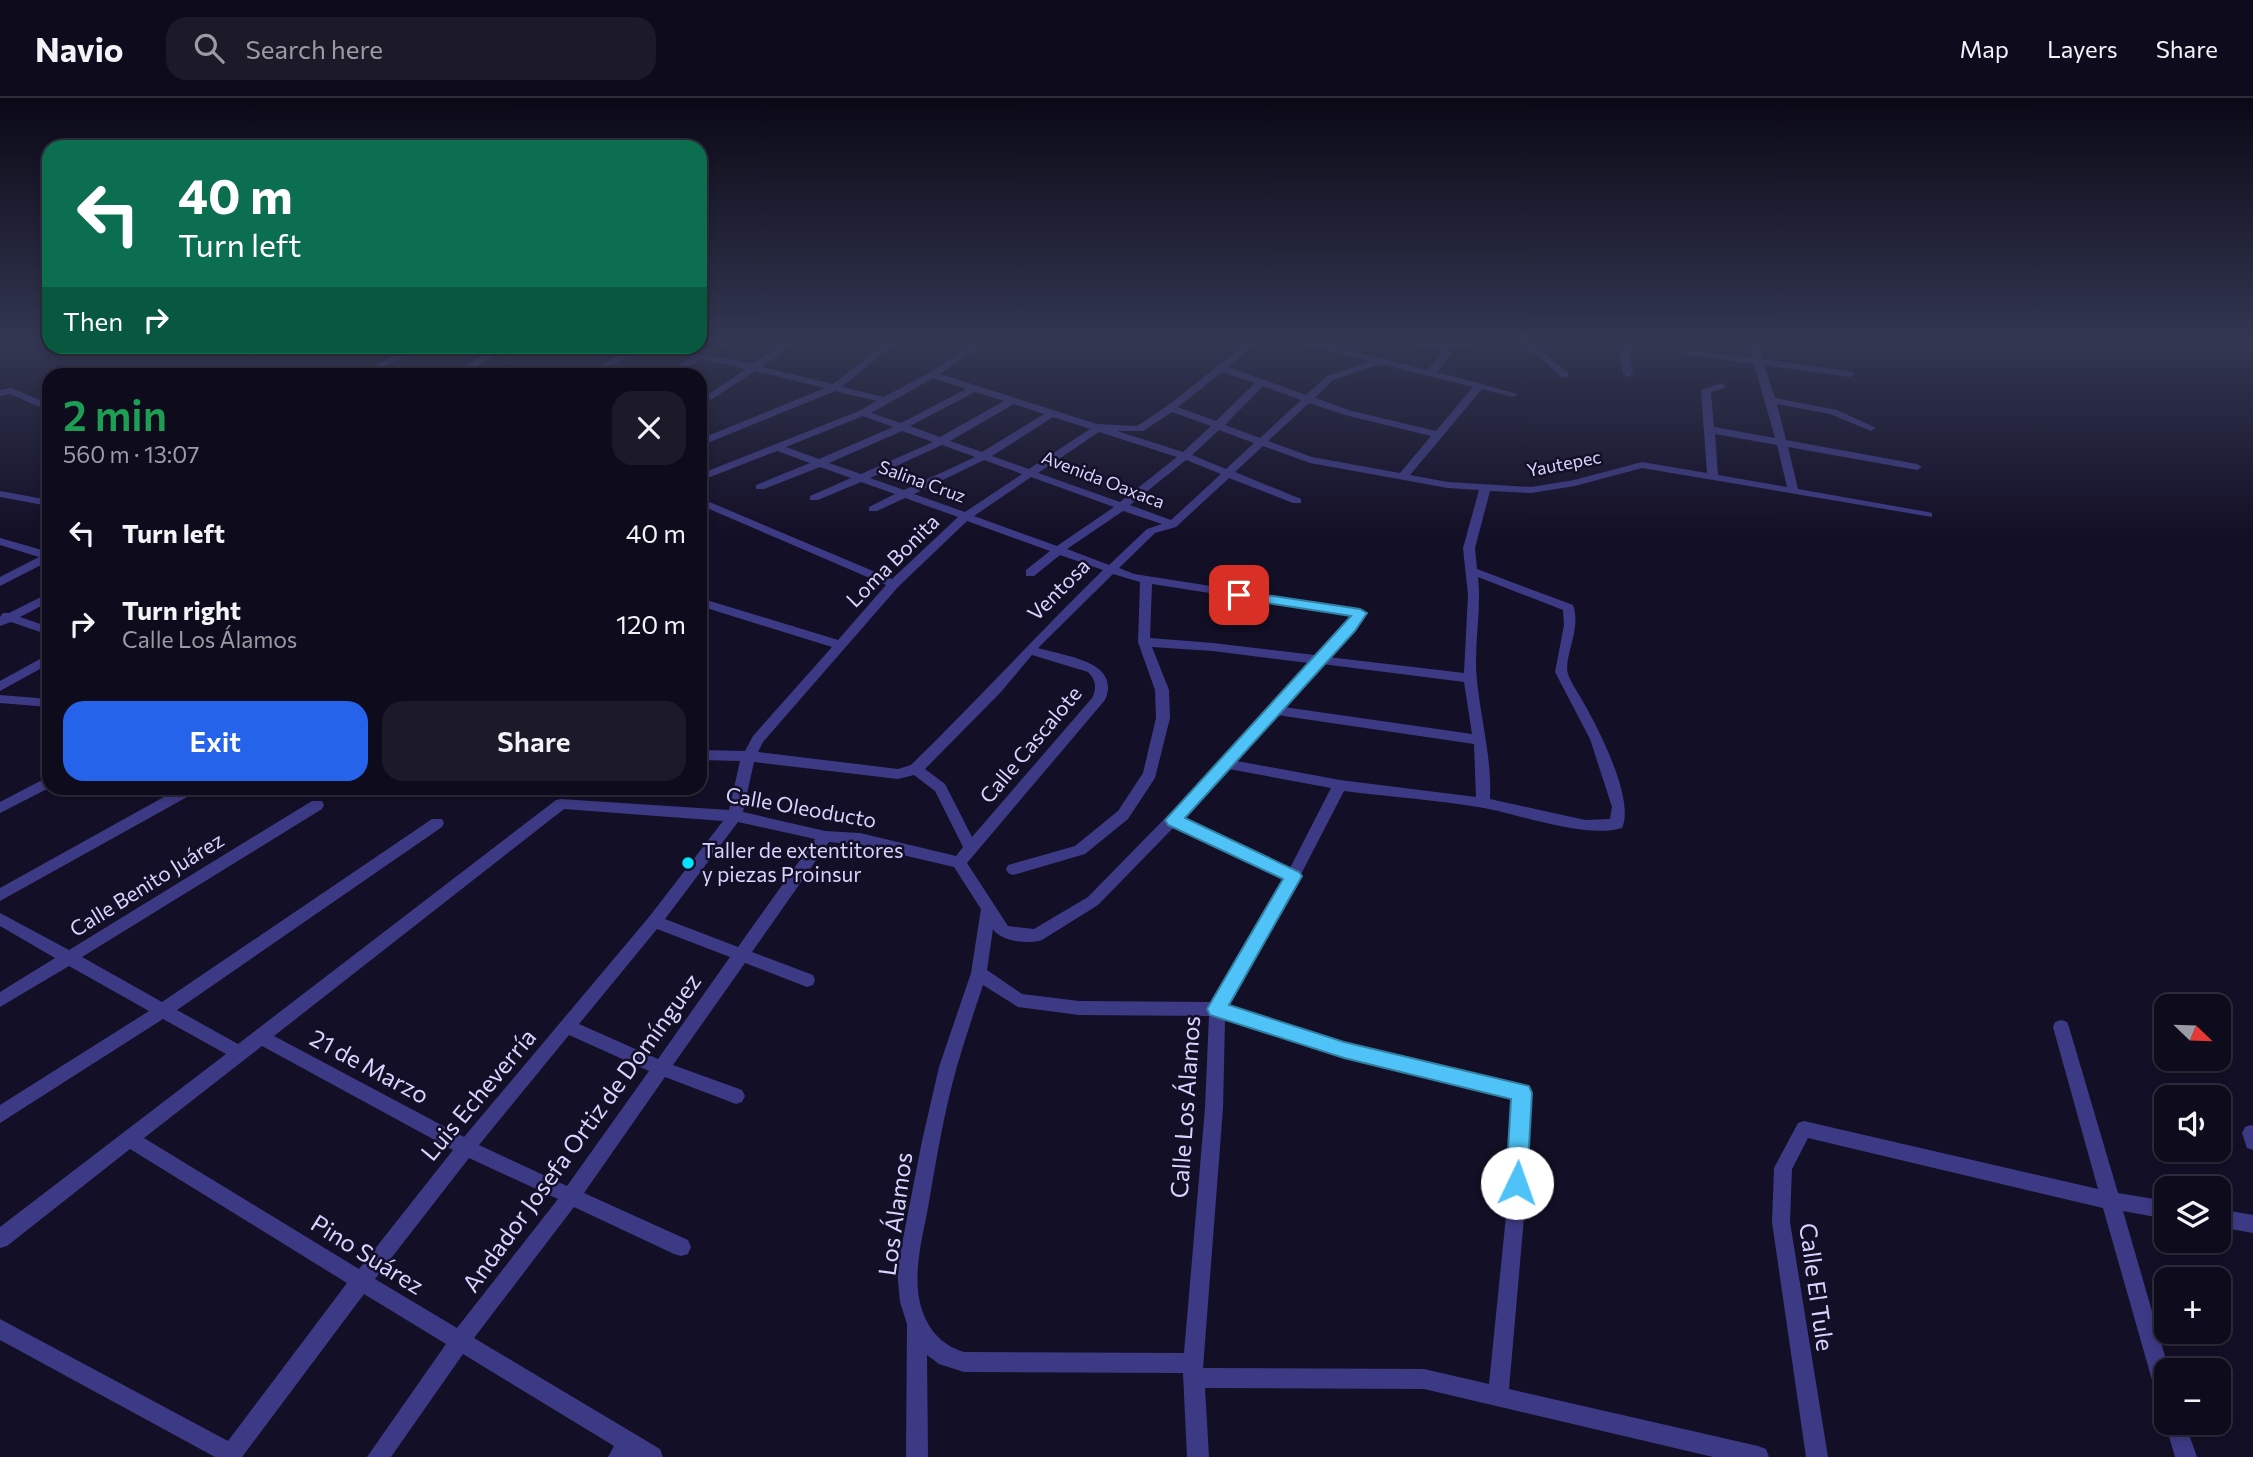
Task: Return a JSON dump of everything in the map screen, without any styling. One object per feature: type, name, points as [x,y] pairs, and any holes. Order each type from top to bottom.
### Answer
[{"type":"street","points":[[707,440],[789,406]]},
{"type":"street","points":[[707,475],[876,406]]},
{"type":"street","points":[[760,487],[820,464],[903,427],[941,406]]},
{"type":"street","points":[[814,498],[942,441],[1003,406]]},
{"type":"street","points":[[1033,406],[1185,456],[1297,501]]},
{"type":"street","points":[[1030,573],[1055,550],[1119,508],[1185,456],[1238,406]]},
{"type":"street","name":"Ventosa","points":[[916,769],[1109,570],[1151,531],[1172,525],[1300,406]]},
{"type":"street","points":[[1331,406],[1436,434]]},
{"type":"street","points":[[1402,477],[1461,406]]},
{"type":"street","points":[[1708,406],[1713,476]]},
{"type":"street","points":[[1773,406],[1793,489]]},
{"type":"street","points":[[1804,406],[1833,412],[1871,429]]},
{"type":"street","points":[[1099,427],[1139,429],[1171,408]]},
{"type":"street","name":"Yautepec","points":[[1171,408],[1320,463],[1485,489],[1531,491],[1642,465],[1793,489],[1928,515]]},
{"type":"street","name":"Avenida Oaxaca","points":[[863,413],[1172,525]]},
{"type":"street","points":[[873,509],[984,456],[1053,413]]},
{"type":"street","name":"Loma Bonita","points":[[748,758],[758,739],[839,645],[894,584],[965,517],[1099,427]]},
{"type":"street","points":[[1710,430],[1917,467]]},
{"type":"street","name":"Salina Cruz","points":[[776,447],[1109,570]]},
{"type":"street","points":[[1483,803],[1480,740],[1470,678],[1474,595],[1469,548],[1485,489]]},
{"type":"street","points":[[0,494],[42,502]]},
{"type":"street","points":[[707,504],[894,584]]},
{"type":"street","points":[[0,541],[42,554]]},
{"type":"street","points":[[0,582],[42,560]]},
{"type":"street","points":[[959,862],[1003,932],[1036,936],[1093,901],[1226,764],[1360,613],[1146,581],[1109,570]]},
{"type":"street","points":[[1226,764],[1340,785],[1483,803],[1585,825],[1617,824],[1619,807],[1597,740],[1561,672],[1570,625],[1569,608],[1472,571]]},
{"type":"street","points":[[1013,869],[1080,850],[1123,816],[1150,774],[1163,718],[1163,690],[1144,642],[1146,581]]},
{"type":"street","points":[[3,618],[42,600]]},
{"type":"street","points":[[707,604],[839,645]]},
{"type":"street","points":[[3,618],[42,629]]},
{"type":"street","points":[[1144,642],[1470,678]]},
{"type":"street","name":"Calle Cascalote","points":[[959,862],[1098,700],[1102,691],[1100,676],[1093,669],[1029,650]]},
{"type":"street","points":[[0,687],[42,662]]},
{"type":"street","points":[[33,701],[42,696]]},
{"type":"street","points":[[0,699],[42,702]]},
{"type":"street","points":[[1273,710],[1480,740]]},
{"type":"street","points":[[707,755],[766,757],[898,774],[916,769],[940,788],[971,849]]},
{"type":"street","name":"Luis Echeverría","points":[[230,1455],[362,1280],[654,921],[735,816],[748,758]]},
{"type":"street","points":[[0,808],[42,785]]},
{"type":"street","name":"Calle Los Álamos","points":[[1198,1457],[1193,1371],[1214,1108],[1217,1009],[1293,876],[1340,785]]},
{"type":"street","points":[[0,895],[179,795]]},
{"type":"street","name":"Calle Oleoducto","points":[[261,1037],[561,804],[735,816],[825,836],[860,839],[959,862]]},
{"type":"street","name":"Calle Benito Juárez","points":[[0,1000],[317,805]]},
{"type":"street","points":[[1173,820],[1293,876]]},
{"type":"street","points":[[0,1115],[162,1012],[437,823]]},
{"type":"street","name":"Andador Josefa Ortiz de Domínguez","points":[[377,1457],[459,1342],[571,1196],[825,836]]},
{"type":"street","name":"Los Álamos","points":[[988,910],[979,973],[948,1067],[907,1270],[910,1302],[917,1323],[931,1346],[946,1357],[964,1362],[1193,1371]]},
{"type":"street","points":[[0,919],[239,1053]]},
{"type":"street","points":[[654,921],[807,980]]},
{"type":"street","points":[[979,973],[1018,1000],[1079,1008],[1217,1009],[1344,1050],[1522,1093],[1516,1206],[1498,1398]]},
{"type":"street","points":[[568,1027],[736,1097]]},
{"type":"street","points":[[2061,1027],[2155,1358]]},
{"type":"street","points":[[0,1239],[261,1037]]},
{"type":"street","name":"21 de Marzo","points":[[261,1037],[467,1148],[681,1247]]},
{"type":"street","name":"Calle El Tule","points":[[1818,1457],[1781,1222],[1783,1168],[1804,1129],[2109,1200]]},
{"type":"street","name":"Pino Suárez","points":[[128,1138],[362,1280],[623,1450],[652,1457]]},
{"type":"street","points":[[2109,1200],[2154,1208]]},
{"type":"street","points":[[2231,1220],[2253,1224]]},
{"type":"street","points":[[917,1323],[917,1457]]},
{"type":"street","points":[[0,1329],[230,1455]]},
{"type":"street","points":[[1193,1371],[1424,1379],[1758,1457]]},
{"type":"street","points":[[2179,1435],[2186,1457]]},
{"type":"place","name":"Taller de extentitores y piezas Proinsur","points":[[688,863]]},
{"type":"route","points":[[1239,595],[1360,613],[1350,628],[1300,679],[1173,820],[1293,876],[1217,1009],[1344,1050],[1522,1093],[1517,1183]]}]
